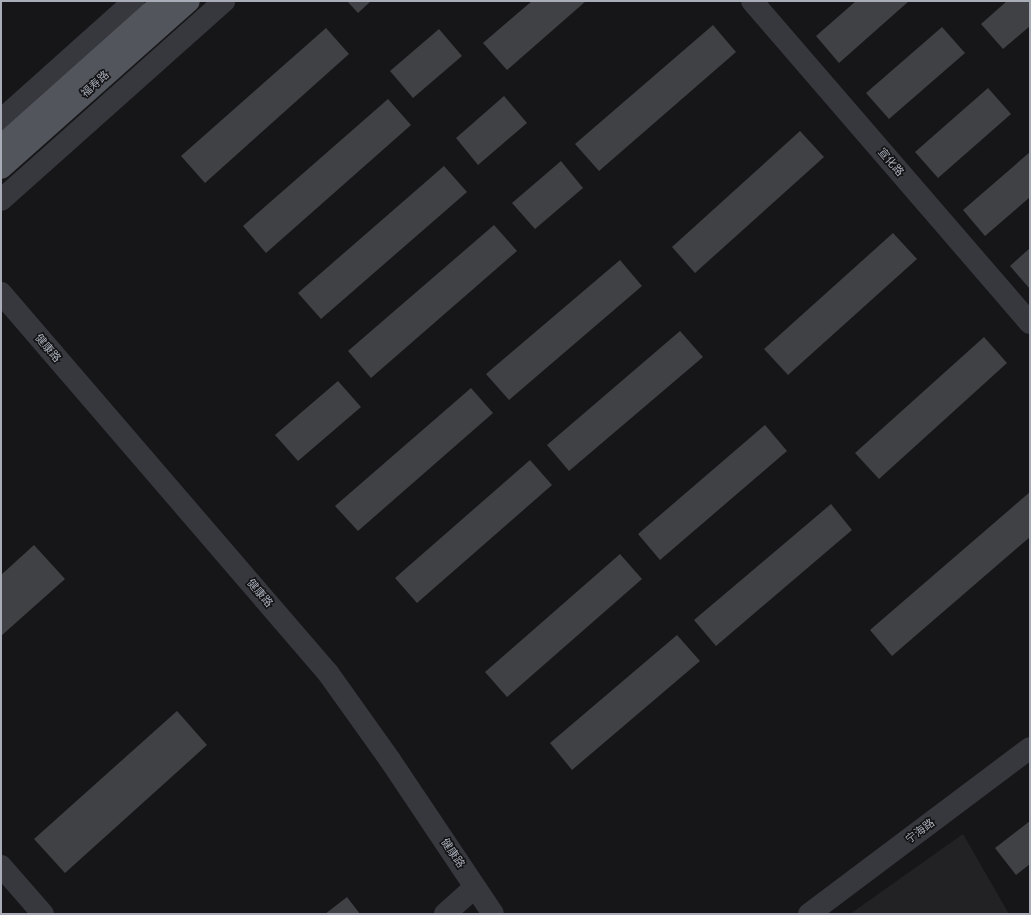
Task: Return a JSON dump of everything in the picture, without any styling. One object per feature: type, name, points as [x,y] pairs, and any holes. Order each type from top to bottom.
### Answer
[{"type":"main road","name":"福寿路","points":[[1,146],[164,1]]},
{"type":"main road","name":"福寿路","points":[[1,168],[189,1]]},
{"type":"street","points":[[1,120],[134,1]]},
{"type":"street","points":[[1,200],[224,1]]},
{"type":"street","name":"宣化路","points":[[752,1],[1030,323]]},
{"type":"street","name":"健康路","points":[[1,293],[328,673],[493,914]]},
{"type":"street","name":"宁海路","points":[[809,914],[1030,748]]},
{"type":"street","points":[[1,866],[43,914]]},
{"type":"street","points":[[445,914],[475,888]]},
{"type":"shaded area","points":[[963,834],[1009,914],[850,914]]},
{"type":"building","points":[[347,1],[371,1],[358,13]]},
{"type":"building","points":[[532,1],[586,1],[507,70],[483,43]]},
{"type":"building","points":[[856,1],[909,1],[839,63],[816,36]]},
{"type":"building","points":[[1007,1],[1030,1],[1030,26],[1003,49],[981,24]]},
{"type":"building","points":[[713,25],[736,52],[599,171],[575,144]]},
{"type":"building","points":[[942,27],[965,53],[889,119],[866,93]]},
{"type":"building","points":[[326,28],[349,54],[205,183],[181,156]]},
{"type":"building","points":[[439,29],[462,56],[413,98],[390,71]]},
{"type":"building","points":[[988,88],[1011,114],[938,178],[915,152]]},
{"type":"building","points":[[504,96],[527,123],[478,165],[456,138]]},
{"type":"building","points":[[388,99],[411,125],[266,253],[243,226]]},
{"type":"building","points":[[800,131],[824,157],[695,273],[672,247]]},
{"type":"building","points":[[1030,152],[1030,197],[985,236],[963,210]]},
{"type":"building","points":[[561,161],[583,188],[535,229],[512,203]]},
{"type":"building","points":[[444,166],[467,192],[321,319],[298,293]]},
{"type":"building","points":[[494,225],[517,251],[371,378],[348,351]]},
{"type":"building","points":[[893,233],[917,259],[788,375],[764,349]]},
{"type":"building","points":[[1030,248],[1030,289],[1010,266]]},
{"type":"building","points":[[620,260],[642,286],[509,400],[486,374]]},
{"type":"building","points":[[680,331],[703,357],[569,471],[547,445]]},
{"type":"building","points":[[984,337],[1007,363],[879,479],[855,453]]},
{"type":"building","points":[[338,381],[361,407],[298,461],[275,435]]},
{"type":"building","points":[[471,388],[493,413],[358,531],[335,506]]},
{"type":"building","points":[[765,425],[787,451],[660,560],[638,534]]},
{"type":"building","points":[[530,460],[552,485],[417,603],[395,578]]},
{"type":"building","points":[[1030,492],[1030,537],[892,656],[870,630]]},
{"type":"building","points":[[831,504],[852,530],[716,646],[694,620]]},
{"type":"building","points":[[34,545],[65,579],[1,636],[1,575]]},
{"type":"building","points":[[620,554],[642,579],[507,697],[485,672]]},
{"type":"building","points":[[677,635],[700,661],[572,770],[550,743]]},
{"type":"building","points":[[177,711],[207,745],[65,873],[34,839]]},
{"type":"building","points":[[1030,821],[1030,864],[1016,875],[995,848]]},
{"type":"building","points":[[347,897],[360,914],[325,914]]}]
